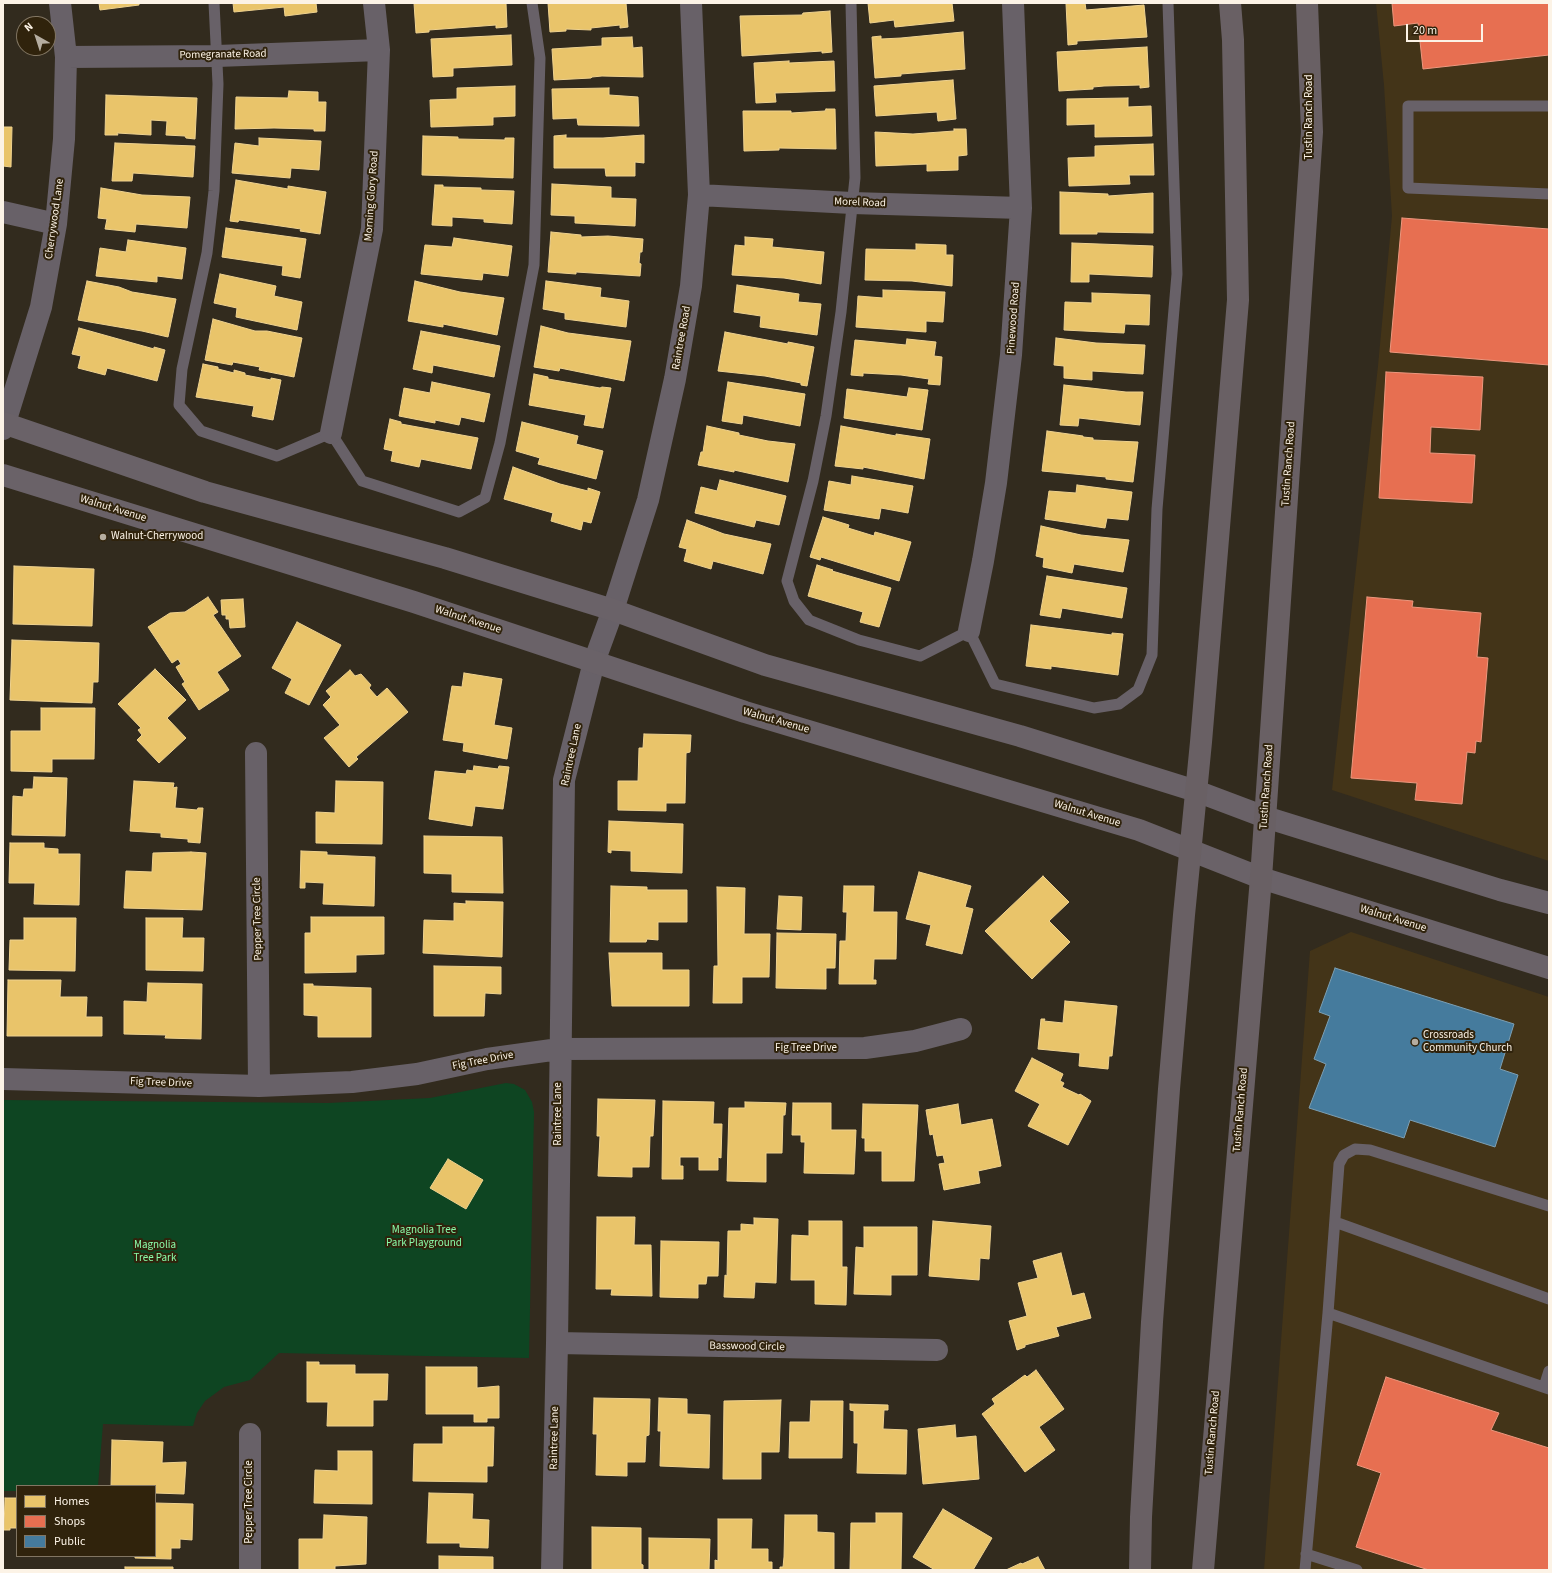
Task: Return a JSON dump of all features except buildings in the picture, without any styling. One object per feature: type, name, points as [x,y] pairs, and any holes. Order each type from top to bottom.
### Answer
[{"type":"main road","points":[[1140,1570],[1141,1517],[1153,1314],[1169,1090],[1238,300],[1233,40],[1230,3]]},
{"type":"main road","name":"Tustin Ranch Road","points":[[1203,1570],[1261,878],[1312,132],[1306,3]]},
{"type":"main road","points":[[4,425],[205,492],[446,558],[613,610],[765,665],[1020,736],[1196,791],[1265,817],[1500,890],[1549,903]]},
{"type":"main road","name":"Walnut Avenue","points":[[3,475],[414,602],[745,712],[1138,830],[1261,878],[1549,968]]},
{"type":"street","name":"Cherrywood Lane","points":[[4,425],[41,307],[56,224],[64,139],[66,57],[60,3]]},
{"type":"street","name":"Morning Glory Road","points":[[331,433],[372,229],[380,50],[374,3]]},
{"type":"street","name":"Raintree Road","points":[[594,662],[613,610],[648,500],[675,379],[691,286],[699,195],[691,3]]},
{"type":"street","name":"Pinewood Road","points":[[969,631],[983,561],[996,482],[1011,355],[1021,208],[1013,3]]},
{"type":"street","name":"Pomegranate Road","points":[[66,57],[217,56],[380,50]]},
{"type":"street","name":"Morel Road","points":[[699,195],[852,203],[1021,208]]},
{"type":"street","points":[[3,212],[56,224]]},
{"type":"street","name":"Raintree Lane","points":[[552,1570],[557,1343],[564,780],[594,662]]},
{"type":"street","name":"Pepper Tree Circle","points":[[256,753],[259,1086]]},
{"type":"street","name":"Fig Tree Drive","points":[[3,1079],[259,1086],[352,1082],[418,1074],[487,1059],[560,1049],[865,1048],[915,1041],[961,1028]]},
{"type":"street","name":"Basswood Circle","points":[[557,1343],[937,1350]]},
{"type":"street","name":"Pepper Tree Circle","points":[[250,1434],[250,1570]]},
{"type":"lane","points":[[214,3],[217,56],[214,190],[207,253],[182,369],[179,405],[201,431],[277,456],[331,433],[362,481],[459,512],[485,498],[500,443],[534,265],[540,58],[532,3]]},
{"type":"lane","points":[[851,3],[855,178],[841,312],[826,416],[813,481],[787,580],[794,601],[808,620],[859,640],[920,656],[969,631],[995,684],[1094,708],[1119,704],[1138,690],[1152,655],[1157,509],[1177,274],[1168,3]]},
{"type":"lane","points":[[1549,106],[1408,106],[1408,188],[1549,194]]},
{"type":"lane","points":[[1305,1570],[1328,1313],[1339,1164],[1344,1155],[1355,1149],[1370,1150],[1549,1206]]},
{"type":"lane","points":[[1335,1222],[1549,1300]]},
{"type":"lane","points":[[1328,1313],[1547,1388],[1549,1371]]},
{"type":"lane","points":[[1306,1554],[1357,1570]]},
{"type":"shaded area","points":[[1376,3],[1549,3],[1549,861],[1332,790],[1378,366],[1392,216],[1384,85]]},
{"type":"shaded area","points":[[1351,932],[1549,997],[1549,1570],[1264,1570],[1310,951]]},
{"type":"green space","name":"Magnolia Tree Park","points":[[506,1083],[514,1084],[525,1090],[532,1102],[534,1112],[529,1358],[279,1353],[250,1380],[224,1387],[205,1401],[197,1413],[193,1426],[103,1424],[98,1485],[16,1485],[16,1491],[3,1491],[3,1100],[328,1103],[430,1098]]},
{"type":"place","name":"Walnut-Cherrywood","points":[[103,537]]},
{"type":"place","name":"Crossroads Community Church","points":[[1415,1042]]},
{"type":"park label","name":"Magnolia Tree Park Playground","points":[[424,1237]]}]
